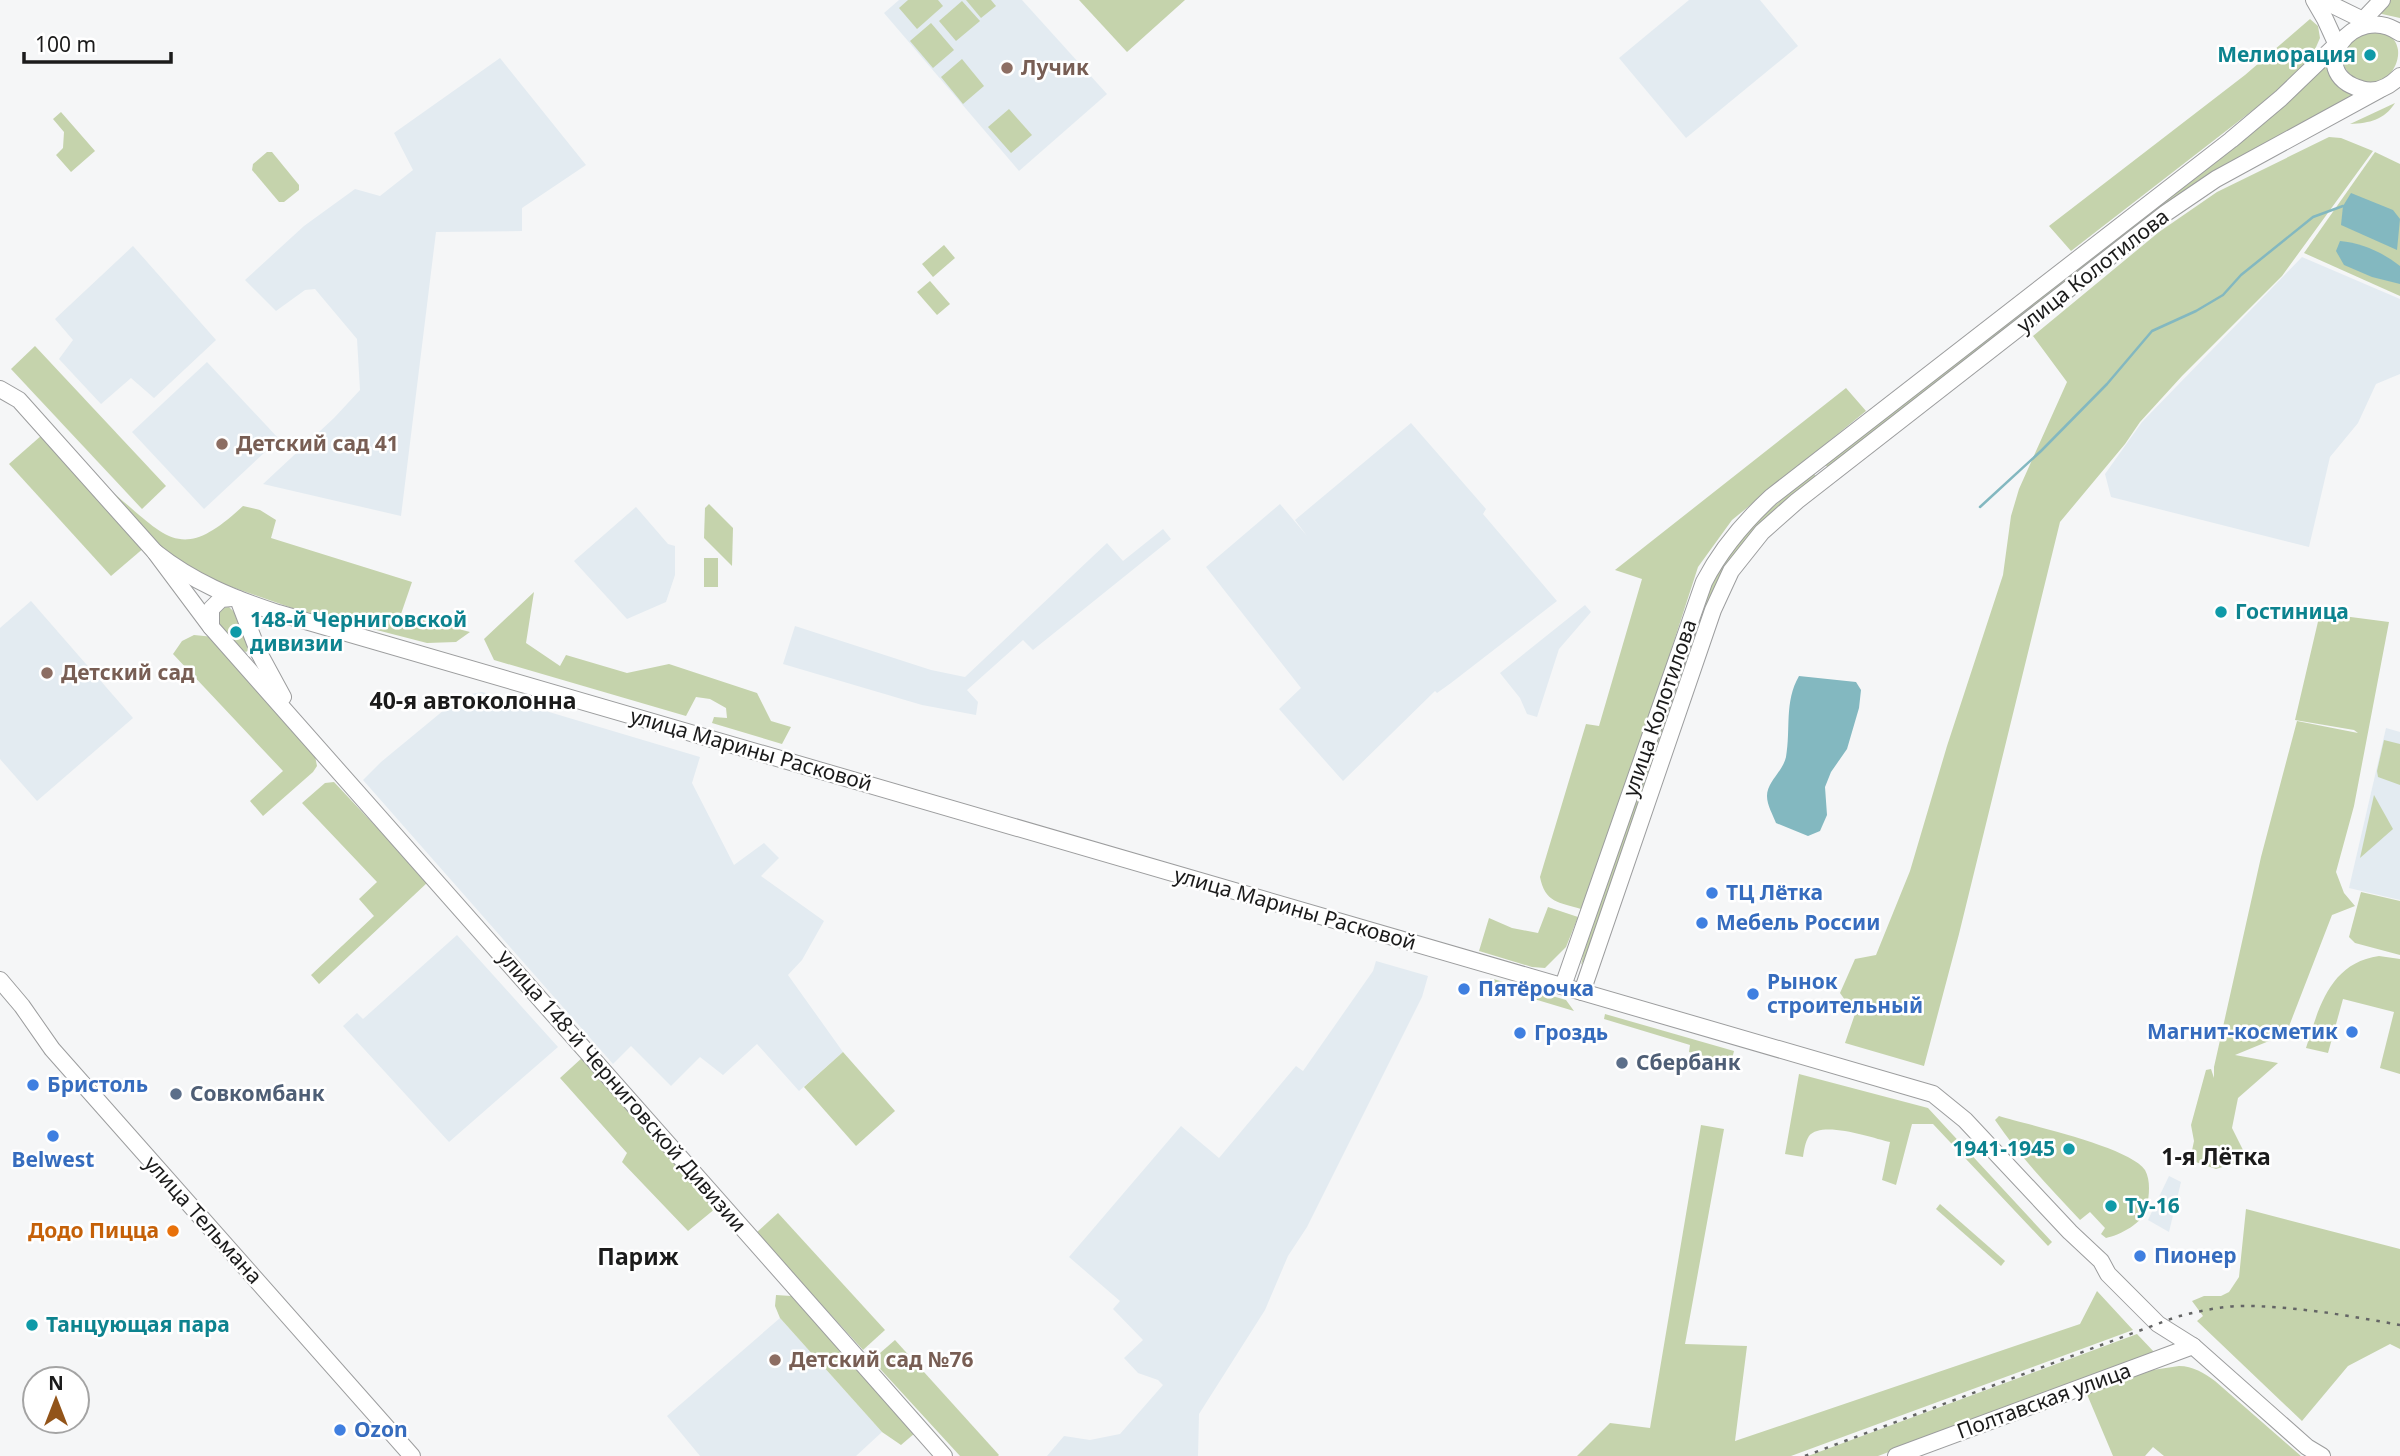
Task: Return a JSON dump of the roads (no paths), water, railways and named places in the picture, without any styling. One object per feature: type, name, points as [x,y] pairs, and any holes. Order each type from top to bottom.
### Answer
[{"type":"main road","points":[[2314,0],[2326,19],[2336,45],[2334,58],[2345,80],[2355,88],[2379,90]]},
{"type":"main road","points":[[2322,0],[2363,19],[2381,19],[2396,27]]},
{"type":"main road","name":"улица Колотилова","points":[[1563,986],[1703,582],[1716,558],[1742,525],[1771,497],[2231,140],[2281,98],[2336,45],[2344,29],[2363,19],[2382,0]]},
{"type":"main road","name":"улица Колотилова","points":[[1582,992],[1717,600],[1731,571],[1762,532],[1825,479],[2166,213],[2217,179],[2393,84],[2400,76]]},
{"type":"main road","name":"улица 148-й Черниговской Дивизии","points":[[0,389],[19,400],[155,552],[211,627],[944,1456]]},
{"type":"main road","points":[[1813,464],[1825,479]]},
{"type":"main road","name":"улица Марины Расковой","points":[[155,552],[178,570],[235,598],[278,613],[1933,1094],[1965,1120],[2070,1232],[2101,1261],[2108,1275],[2158,1324],[2193,1346],[2307,1447],[2322,1456]]},
{"type":"main road","points":[[211,627],[211,609],[221,599],[235,598]]},
{"type":"main road","name":"улица 148-й Черниговской Дивизии","points":[[235,598],[258,651],[300,727]]},
{"type":"main road","points":[[258,651],[258,628],[268,616],[278,613]]},
{"type":"main road","name":"улица Тельмана","points":[[0,980],[61,1059],[412,1456]]},
{"type":"main road","name":"Полтавская улица","points":[[1896,1456],[2193,1346]]},
{"type":"water","points":[[2351,193],[2393,210],[2400,219],[2397,250],[2341,225],[2343,206]]},
{"type":"water","points":[[2340,241],[2379,252],[2400,266],[2400,284],[2372,277],[2344,265],[2336,251]]},
{"type":"water","points":[[1799,676],[1856,682],[1861,690],[1859,708],[1847,749],[1831,772],[1825,787],[1827,815],[1820,831],[1808,836],[1776,823],[1767,796],[1786,757],[1791,696]]},
{"type":"waterway","points":[[1980,507],[2041,451],[2107,384],[2152,331],[2223,295],[2241,275],[2313,217],[2343,206]]},
{"type":"railway","points":[[1805,1456],[2176,1317],[2194,1313],[2231,1306],[2288,1308],[2400,1325]]},
{"type":"place","name":"Мелиорация","points":[[2370,55]]},
{"type":"place","name":"Лучик","points":[[1007,68]]},
{"type":"place","name":"Детский сад 41","points":[[222,444]]},
{"type":"place","name":"Гостиница","points":[[2221,612]]},
{"type":"place","name":"148-й Черниговской дивизии","points":[[236,632]]},
{"type":"place","name":"Детский сад","points":[[47,673]]},
{"type":"place","name":"ТЦ Лётка","points":[[1712,893]]},
{"type":"place","name":"Мебель России","points":[[1702,923]]},
{"type":"place","name":"Пятёрочка","points":[[1464,989]]},
{"type":"place","name":"Рынок строительный","points":[[1753,994]]},
{"type":"place","name":"Магнит-косметик","points":[[2352,1032]]},
{"type":"place","name":"Гроздь","points":[[1520,1033]]},
{"type":"place","name":"Сбербанк","points":[[1622,1063]]},
{"type":"place","name":"Бристоль","points":[[33,1085]]},
{"type":"place","name":"Совкомбанк","points":[[176,1094]]},
{"type":"place","name":"Belwest","points":[[53,1136]]},
{"type":"place","name":"1941-1945","points":[[2069,1149]]},
{"type":"place","name":"Ту-16","points":[[2111,1206]]},
{"type":"place","name":"Додо Пицца","points":[[173,1231]]},
{"type":"place","name":"Пионер","points":[[2140,1256]]},
{"type":"place","name":"Танцующая пара","points":[[32,1325]]},
{"type":"place","name":"Детский сад №76","points":[[775,1360]]},
{"type":"place","name":"Ozon","points":[[340,1430]]},
{"type":"district","name":"40-я автоколонна","points":[[473,701]]},
{"type":"district","name":"1-я Лётка","points":[[2216,1157]]},
{"type":"district","name":"Париж","points":[[638,1257]]}]
